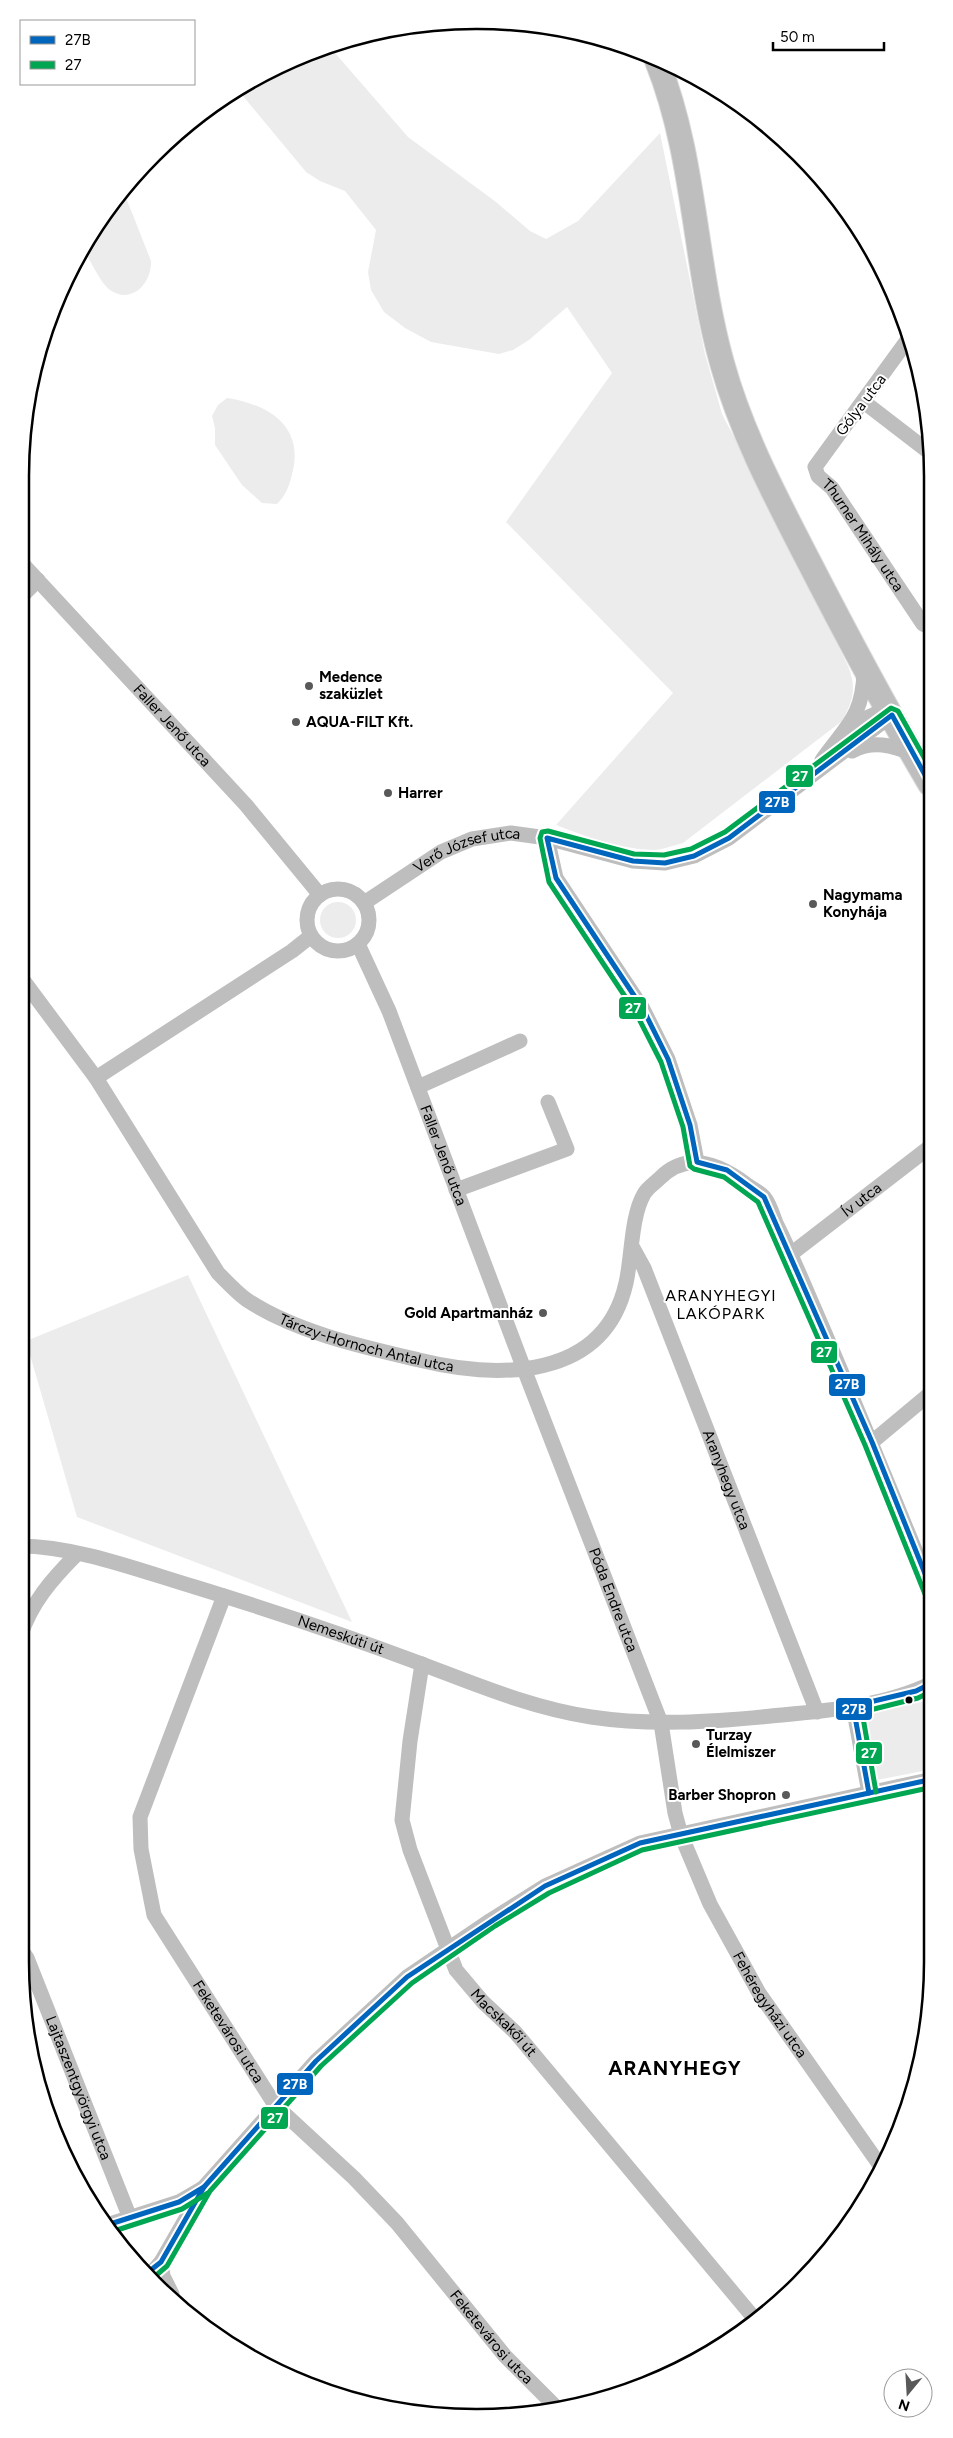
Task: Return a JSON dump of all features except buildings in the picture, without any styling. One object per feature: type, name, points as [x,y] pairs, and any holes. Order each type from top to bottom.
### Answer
[{"type":"main road","points":[[660,68],[678,125],[710,312],[737,413],[785,516],[864,667],[924,773]]},
{"type":"street","name":"Gólya utca","points":[[815,467],[904,345]]},
{"type":"street","points":[[864,402],[923,447]]},
{"type":"street","name":"Thurner Mihály utca","points":[[815,467],[818,476],[832,488],[924,624]]},
{"type":"street","name":"Faller Jenő utca","points":[[29,570],[246,805],[320,895]]},
{"type":"street","points":[[29,589],[38,580]]},
{"type":"street","points":[[812,774],[850,725],[862,699],[864,667]]},
{"type":"street","points":[[850,725],[875,714],[892,715]]},
{"type":"street","name":"Verő József utca","points":[[364,903],[441,852],[472,839],[511,833],[547,838],[634,861],[665,863],[694,856],[729,838],[892,715]]},
{"type":"street","points":[[812,774],[855,749],[868,745],[890,746],[913,754]]},
{"type":"street","points":[[547,838],[556,878],[643,1009],[668,1059],[690,1125],[697,1162],[727,1170],[764,1198],[791,1254],[872,1442],[924,1570]]},
{"type":"street","points":[[339,889],[357,896],[364,903],[368,911],[368,929],[358,944],[351,949],[333,951],[316,943],[311,936],[307,918],[313,901],[320,895],[339,889]]},
{"type":"street","points":[[96,1078],[292,951],[311,936]]},
{"type":"street","name":"Faller Jenő utca","points":[[358,944],[389,1011],[524,1369]]},
{"type":"street","name":"Tárczy-Hornoch Antal utca","points":[[29,987],[96,1078],[218,1273],[246,1299],[284,1319],[377,1350],[438,1365],[485,1370],[524,1369],[558,1363],[586,1349],[607,1328],[619,1309],[633,1248],[634,1223],[644,1194],[668,1170],[679,1163],[697,1162]]},
{"type":"street","points":[[418,1088],[520,1041]]},
{"type":"street","points":[[456,1190],[566,1149],[548,1102]]},
{"type":"street","name":"Ív utca","points":[[791,1254],[924,1151]]},
{"type":"street","name":"Aranyhegy utca","points":[[633,1248],[648,1278],[817,1712]]},
{"type":"street","name":"Póda Endre utca","points":[[524,1369],[661,1723],[675,1813],[681,1835]]},
{"type":"street","points":[[872,1442],[924,1399]]},
{"type":"street","name":"Nemeskúti út","points":[[29,1547],[98,1558],[224,1596],[422,1664],[463,1681],[534,1704],[590,1717],[661,1723],[708,1722],[817,1712],[853,1706],[916,1691],[924,1687]]},
{"type":"street","points":[[29,1615],[40,1595],[77,1554]]},
{"type":"street","name":"Feketevárosi utca","points":[[224,1596],[140,1817],[141,1849],[151,1904],[160,1927],[275,2105],[354,2178],[397,2223],[504,2356],[552,2403]]},
{"type":"street","name":"Macskakői út","points":[[422,1664],[410,1741],[402,1820],[410,1850],[447,1950],[462,1976],[483,2002],[515,2032],[751,2315]]},
{"type":"street","points":[[853,1706],[869,1793]]},
{"type":"street","points":[[154,2271],[161,2262],[204,2187],[275,2105],[354,2024],[407,1977],[490,1920],[553,1882],[640,1843],[924,1782]]},
{"type":"street","name":"Fehéregyházi utca","points":[[681,1835],[710,1904],[759,1993],[877,2161]]},
{"type":"street","name":"Lajtaszentgyörgyi utca","points":[[29,1966],[130,2218]]},
{"type":"street","points":[[113,2223],[179,2202],[204,2187]]},
{"type":"street","points":[[161,2262],[163,2276],[168,2285]]},
{"type":"shaded area","points":[[335,52],[408,137],[496,202],[530,231],[546,239],[578,221],[660,133],[705,354],[722,414],[776,518],[848,666],[853,688],[849,707],[842,721],[683,843],[657,850],[640,849],[603,842],[556,825],[673,693],[506,522],[612,373],[567,307],[529,340],[513,350],[499,354],[431,342],[405,328],[384,312],[371,290],[368,272],[376,230],[345,191],[320,181],[306,172],[242,95],[278,75]]},
{"type":"shaded area","points":[[126,198],[151,261],[148,277],[139,289],[126,295],[110,290],[87,256],[104,228]]},
{"type":"shaded area","points":[[227,398],[255,405],[268,411],[287,429],[295,454],[293,470],[286,493],[277,504],[262,503],[242,485],[215,445],[215,428],[212,416],[218,405]]},
{"type":"shaded area","points":[[338,902],[345,903],[351,907],[355,913],[355,927],[351,933],[345,937],[338,938],[331,937],[325,933],[321,927],[320,920],[321,913],[325,907],[331,903]]},
{"type":"shaded area","points":[[188,1275],[352,1622],[77,1517],[29,1351],[29,1340]]},
{"type":"shaded area","points":[[924,1702],[924,1771],[877,1780],[864,1713]]},
{"type":"transit line","name":"27","points":[[924,757],[898,711],[891,708],[725,832],[691,849],[664,855],[634,854],[548,831],[542,832],[540,838],[549,882],[636,1013],[661,1062],[683,1127],[690,1166],[694,1169],[724,1177],[758,1202],[865,1445],[924,1592]]},
{"type":"transit line","name":"27B","points":[[924,773],[892,715],[729,838],[694,856],[665,863],[633,861],[547,838],[556,878],[643,1009],[668,1059],[690,1125],[697,1162],[727,1170],[764,1197],[872,1442],[924,1571]]},
{"type":"transit line","name":"27B","points":[[869,1793],[853,1706],[916,1691],[924,1687]]},
{"type":"transit line","name":"27","points":[[876,1792],[862,1712],[924,1695]]},
{"type":"transit line","name":"27B","points":[[152,2269],[161,2262],[204,2187],[316,2061],[407,1977],[545,1886],[640,1843],[924,1781]]},
{"type":"transit line","name":"27","points":[[157,2275],[167,2266],[210,2191],[321,2066],[412,1983],[495,1926],[549,1893],[642,1850],[924,1789]]},
{"type":"transit line","name":"27B","points":[[113,2223],[179,2202],[204,2187]]},
{"type":"transit line","name":"27","points":[[118,2230],[182,2209],[208,2193]]},
{"type":"place","name":"Medence szaküzlet","points":[[309,686]]},
{"type":"place","name":"AQUA-FILT Kft.","points":[[296,722]]},
{"type":"place","name":"Harrer","points":[[388,793]]},
{"type":"place","name":"Nagymama Konyhája","points":[[813,904]]},
{"type":"place","name":"Gold Apartmanház","points":[[543,1313]]},
{"type":"place","name":"Turzay Élelmiszer","points":[[696,1744]]},
{"type":"place","name":"Barber Shopron","points":[[786,1795]]},
{"type":"district","name":"ARANYHEGYI LAKÓPARK","points":[[721,1304]]},
{"type":"district","name":"ARANYHEGY","points":[[675,2068]]}]
